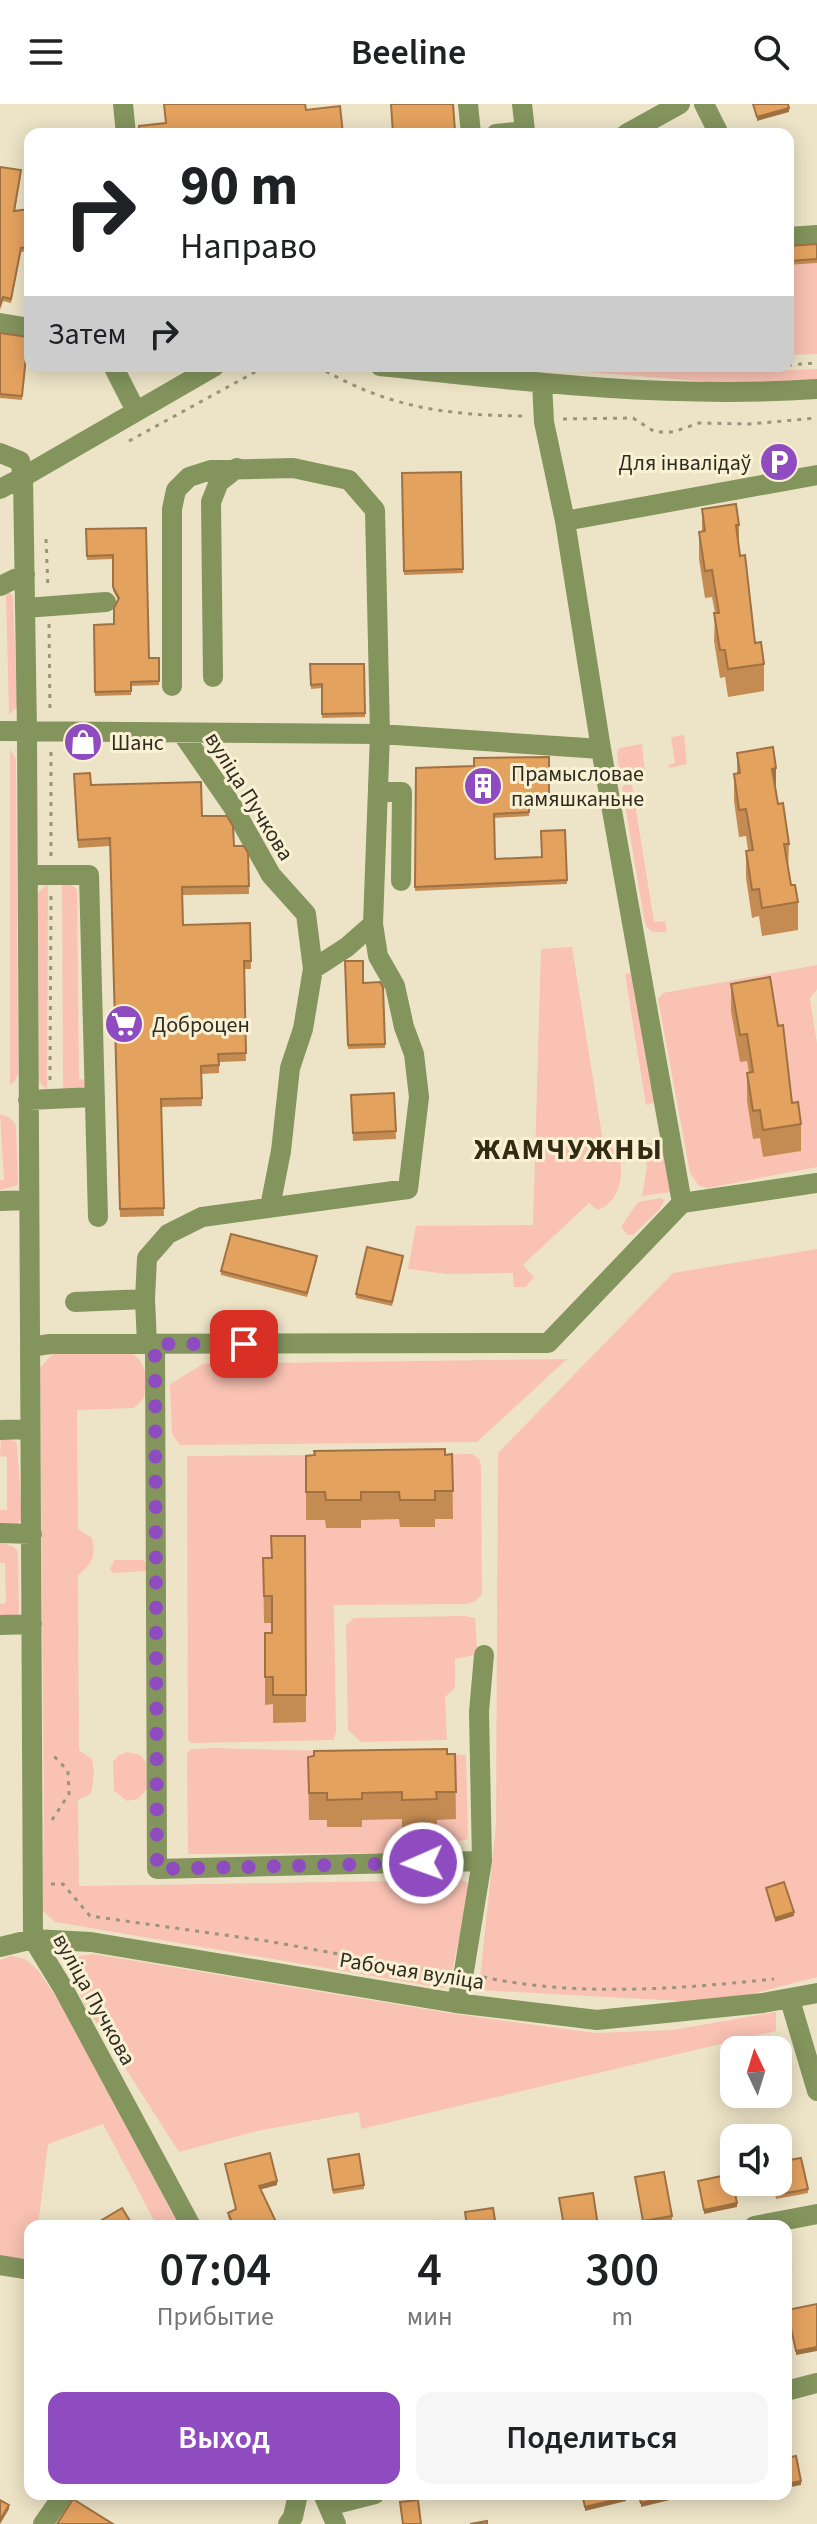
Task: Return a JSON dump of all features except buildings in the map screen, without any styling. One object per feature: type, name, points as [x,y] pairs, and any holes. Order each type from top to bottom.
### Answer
[{"type":"street","points":[[123,104],[125,128]]},
{"type":"street","points":[[468,104],[470,128]]},
{"type":"street","points":[[522,104],[525,128]]},
{"type":"street","points":[[637,128],[680,104]]},
{"type":"street","points":[[704,104],[716,128]]},
{"type":"street","points":[[794,237],[817,235]]},
{"type":"street","points":[[0,323],[24,327]]},
{"type":"street","points":[[116,372],[136,411]]},
{"type":"street","points":[[0,489],[204,372]]},
{"type":"street","points":[[420,372],[609,388],[767,392],[817,389]]},
{"type":"street","points":[[542,383],[544,422],[565,521],[601,749],[682,1203]]},
{"type":"street","points":[[0,453],[20,461],[23,477]]},
{"type":"street","points":[[213,677],[211,502],[219,482],[237,468]]},
{"type":"street","points":[[172,686],[172,509],[176,490],[189,477],[211,470],[237,468],[293,468],[349,480],[375,510],[380,734],[373,924],[378,956],[395,986],[414,1054],[419,1097],[408,1189],[202,1217],[168,1234],[147,1258],[145,1299],[151,1344],[157,1869],[482,1861]]},
{"type":"street","points":[[565,521],[817,475]]},
{"type":"street","name":"вуліца Пучкова","points":[[23,477],[33,1939],[63,1988],[188,2220]]},
{"type":"street","points":[[0,586],[25,574]]},
{"type":"street","points":[[25,608],[106,602]]},
{"type":"street","name":"вуліца Пучкова","points":[[0,731],[380,734],[601,749]]},
{"type":"street","name":"вуліца Пучкова","points":[[182,733],[233,807],[271,875],[306,914],[313,969],[303,1029],[290,1068],[281,1151],[270,1207]]},
{"type":"street","points":[[378,792],[402,792],[401,881]]},
{"type":"street","points":[[28,875],[89,875],[98,1217]]},
{"type":"street","points":[[313,969],[347,947],[373,924]]},
{"type":"street","points":[[28,1100],[95,1097]]},
{"type":"street","points":[[30,1347],[50,1344],[548,1343],[682,1203],[817,1183]]},
{"type":"street","points":[[0,1201],[28,1200]]},
{"type":"street","points":[[75,1302],[145,1299]]},
{"type":"street","points":[[0,1430],[30,1429]]},
{"type":"street","points":[[0,1533],[32,1534]]},
{"type":"street","points":[[0,1625],[32,1624]]},
{"type":"street","points":[[456,2003],[482,1861],[479,1712],[484,1655]]},
{"type":"street","name":"Рабочая вуліца","points":[[0,1947],[33,1939],[91,1942],[456,2003],[597,2020],[790,2000],[817,1993]]},
{"type":"street","points":[[790,2000],[817,2091]]},
{"type":"street","points":[[786,2220],[817,2214]]},
{"type":"street","points":[[0,2265],[24,2269]]},
{"type":"street","points":[[792,2389],[817,2383]]},
{"type":"street","points":[[43,2524],[60,2500]]},
{"type":"street","points":[[288,2524],[297,2500]]},
{"type":"street","points":[[329,2508],[355,2500]]},
{"type":"path","points":[[794,365],[817,363]]},
{"type":"path","points":[[118,446],[255,372]]},
{"type":"path","points":[[46,539],[51,732],[50,1099]]},
{"type":"path","points":[[51,1752],[68,1771],[69,1794],[52,1820]]},
{"type":"path","points":[[31,1885],[63,1884],[90,1916],[267,1941],[528,1987],[690,1987],[787,1978]]},
{"type":"shaded area","points":[[817,263],[817,354],[794,355],[794,265]]},
{"type":"shaded area","points":[[817,369],[817,380],[721,383],[588,372],[794,372]]},
{"type":"shaded area","points":[[6,593],[13,597],[17,701],[17,707],[9,714]]},
{"type":"shaded area","points":[[684,735],[687,764],[669,768],[668,765],[675,763],[671,737]]},
{"type":"shaded area","points":[[642,744],[643,775],[620,777],[619,748]]},
{"type":"shaded area","points":[[10,749],[16,759],[18,1073],[10,1085]]},
{"type":"shaded area","points":[[632,785],[654,922],[665,921],[667,931],[654,932],[645,924],[622,787]]},
{"type":"shaded area","points":[[48,883],[47,1090],[39,1082],[38,893]]},
{"type":"shaded area","points":[[62,883],[72,885],[77,890],[79,1079],[87,1080],[91,1087],[63,1091]]},
{"type":"shaded area","points":[[572,947],[604,1148],[616,1147],[621,1164],[617,1192],[612,1200],[597,1210],[589,1203],[523,1265],[534,1277],[526,1287],[514,1287],[513,1273],[447,1274],[408,1269],[416,1226],[533,1225],[541,949]]},
{"type":"shaded area","points":[[817,965],[817,989],[810,998],[817,1044],[817,1167],[708,1188],[699,1186],[690,1173],[658,999],[663,993]]},
{"type":"shaded area","points":[[634,973],[657,1102],[646,1105],[625,974]]},
{"type":"shaded area","points":[[0,1114],[16,1125],[18,1185],[0,1190],[0,1180],[4,1180]]},
{"type":"shaded area","points":[[652,1142],[663,1148],[671,1192],[642,1196],[647,1167],[644,1144]]},
{"type":"shaded area","points":[[662,1198],[664,1201],[660,1209],[633,1235],[628,1235],[621,1227],[638,1202]]},
{"type":"shaded area","points":[[817,1249],[817,1977],[717,2003],[479,1990],[496,1824],[498,1453],[673,1273]]},
{"type":"shaded area","points":[[131,1352],[141,1362],[145,1372],[144,1398],[134,1408],[77,1410],[78,1529],[92,1538],[94,1550],[90,1563],[78,1575],[79,1750],[92,1759],[94,1773],[91,1794],[78,1800],[79,1886],[460,1880],[467,1882],[469,1892],[449,1985],[443,1988],[55,1922],[42,1910],[40,1368],[53,1353]]},
{"type":"shaded area","points":[[567,1359],[477,1442],[180,1445],[172,1434],[170,1384],[203,1364]]},
{"type":"shaded area","points":[[1,1438],[15,1441],[17,1445],[22,1519],[16,1525],[0,1529],[0,1510],[7,1510],[7,1457],[0,1456]]},
{"type":"shaded area","points":[[472,1454],[481,1464],[482,1594],[476,1601],[467,1604],[334,1605],[334,1740],[191,1743],[188,1740],[187,1456]]},
{"type":"shaded area","points":[[0,1542],[14,1547],[18,1552],[19,1613],[15,1618],[0,1620],[0,1604],[6,1603],[5,1563],[0,1563]]},
{"type":"shaded area","points":[[114,1560],[143,1560],[147,1568],[145,1571],[113,1573],[110,1569]]},
{"type":"shaded area","points":[[354,1618],[475,1618],[477,1647],[474,1655],[455,1659],[455,1688],[445,1697],[447,1740],[361,1742],[348,1730],[346,1625]]},
{"type":"shaded area","points":[[191,1749],[466,1755],[468,1839],[404,1853],[188,1854],[187,1753]]},
{"type":"shaded area","points":[[127,1752],[140,1755],[146,1762],[147,1789],[138,1799],[127,1801],[114,1791],[113,1762]]},
{"type":"shaded area","points":[[93,1954],[455,2014],[596,2033],[673,2030],[776,2012],[776,2031],[755,2036],[720,2036],[720,2044],[361,2129],[359,2112],[257,2131],[179,2152],[83,2002],[74,1974],[79,1956]]},
{"type":"shaded area","points":[[11,1956],[25,1959],[38,1970],[62,2006],[176,2220],[154,2220],[103,2124],[48,2144],[39,2220],[24,2220],[24,2261],[0,2258],[0,1960]]},
{"type":"place","name":"Для інвалідаў","points":[[779,462]]},
{"type":"place","name":"Шанс","points":[[83,742]]},
{"type":"place","name":"Прамысловае памяшканьне","points":[[483,786]]},
{"type":"place","name":"Доброцен","points":[[124,1024]]},
{"type":"district","name":"ЖАМЧУЖНЫ","points":[[569,1149]]},
{"type":"route","points":[[244,1344],[155,1344],[157,1869],[423,1863]]}]
